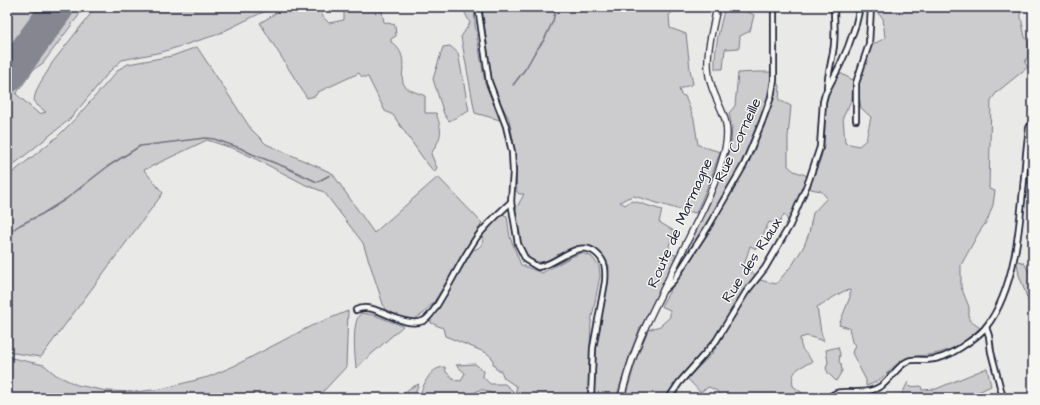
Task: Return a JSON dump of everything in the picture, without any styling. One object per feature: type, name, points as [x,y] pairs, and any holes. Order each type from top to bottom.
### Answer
[{"type":"street","points":[[478,7],[489,82],[506,126],[512,152],[513,172],[511,202],[518,244],[526,260],[538,267],[553,263],[568,253],[578,249],[594,251],[604,264],[606,271],[605,282],[593,348],[592,398]]},
{"type":"street","name":"Route de Marmagne","points":[[621,398],[636,349],[705,204],[725,148],[727,136],[725,118],[712,88],[708,64],[717,7]]},
{"type":"street","name":"Rue Corneille","points":[[664,289],[674,280],[716,213],[744,165],[762,122],[771,97],[774,80],[774,7]]},
{"type":"street","points":[[827,88],[828,71],[833,51],[834,7]]},
{"type":"street","name":"Rue des Riaux","points":[[669,398],[716,341],[746,292],[765,268],[790,225],[809,180],[820,147],[822,102],[827,88],[845,54],[856,24],[860,7]]},
{"type":"street","points":[[856,120],[856,83],[869,44],[871,7]]},
{"type":"street","points":[[829,398],[839,392],[859,392],[880,387],[908,361],[933,359],[948,354],[968,342],[986,327],[995,313],[1009,281],[1016,252],[1026,145],[1029,128],[1033,120]]},
{"type":"street","points":[[356,310],[360,308],[376,310],[409,323],[425,320],[437,304],[478,237],[511,202]]},
{"type":"street","points":[[986,327],[1003,398]]},
{"type":"shaded area","points":[[7,7],[85,7],[43,63],[34,69],[16,94],[39,114],[46,112],[37,105],[34,100],[39,85],[52,63],[96,7],[272,7],[216,35],[162,52],[122,60],[110,71],[70,119],[7,170]]},
{"type":"shaded area","points":[[283,7],[324,7],[322,12],[323,17],[329,23],[344,20],[344,8],[347,7],[381,7],[384,22],[395,25],[396,36],[391,39],[391,42],[401,54],[403,60],[402,77],[405,86],[425,96],[425,113],[436,113],[440,125],[439,138],[431,154],[437,168],[434,172],[393,115],[385,111],[368,77],[362,77],[359,73],[318,92],[315,96],[307,98],[260,23]]},
{"type":"shaded area","points":[[462,7],[474,7],[475,25],[485,83],[500,120],[475,113],[461,37],[470,23]]},
{"type":"shaded area","points":[[482,7],[675,7],[676,9],[669,15],[670,28],[686,34],[693,84],[679,89],[681,95],[685,96],[694,119],[698,145],[720,152],[696,213],[634,196],[620,202],[625,205],[633,201],[662,210],[659,222],[674,231],[669,246],[671,254],[677,255],[639,330],[616,398],[594,398],[596,349],[608,280],[609,266],[605,258],[590,246],[579,246],[548,261],[537,262],[527,258],[521,244],[515,211],[524,194],[519,194],[517,192],[515,154],[509,119],[498,98],[492,82]]},
{"type":"shaded area","points":[[725,7],[745,7],[746,11],[754,15],[750,31],[740,36],[739,48],[725,49],[723,69],[715,69],[716,45]]},
{"type":"shaded area","points":[[873,7],[1019,7],[1025,37],[1028,42],[1028,55],[1025,63],[1028,67],[997,92],[991,100],[989,189],[995,191],[993,205],[987,221],[961,265],[961,287],[969,307],[969,320],[980,328],[965,341],[953,348],[941,353],[913,357],[901,361],[881,379],[866,386],[866,380],[852,353],[855,345],[852,342],[849,328],[839,325],[850,297],[850,290],[844,291],[817,307],[824,341],[807,336],[800,338],[801,347],[812,362],[796,370],[792,381],[793,386],[809,398],[722,398],[717,391],[709,387],[700,392],[687,378],[711,355],[722,338],[737,309],[760,280],[776,284],[793,264],[804,246],[809,233],[813,213],[827,198],[821,191],[811,189],[810,185],[821,158],[824,144],[826,103],[830,90],[840,73],[853,80],[852,99],[843,117],[845,143],[859,146],[866,140],[871,117],[861,108],[857,84],[867,53],[872,45],[885,38],[883,18],[873,9]]},
{"type":"shaded area","points":[[450,46],[458,53],[469,111],[449,121],[444,114],[433,79],[443,47]]},
{"type":"shaded area","points":[[197,47],[251,129],[266,144],[332,173],[374,233],[438,177],[482,223],[434,302],[424,313],[415,319],[407,320],[385,310],[363,243],[324,192],[306,185],[235,149],[207,140],[144,170],[163,193],[41,357],[7,352],[7,177],[57,137],[76,118],[119,69],[128,64],[172,56]]},
{"type":"shaded area","points":[[772,72],[773,80],[766,106],[742,165],[689,252],[687,249],[709,203],[731,145],[732,127],[729,113],[735,106],[738,73]]},
{"type":"shaded area","points":[[776,82],[780,86],[779,100],[791,106],[788,137],[788,166],[794,171],[808,176],[788,222],[784,214],[778,225],[769,222],[756,249],[750,246],[745,262],[741,267],[756,275],[742,293],[707,349],[688,368],[665,398],[625,398],[637,357],[648,330],[660,326],[670,317],[670,310],[661,306],[714,222],[750,157],[770,109]]},
{"type":"shaded area","points":[[1033,156],[1033,184],[1026,182],[1028,163]]},
{"type":"shaded area","points":[[502,214],[507,216],[510,237],[521,265],[542,273],[581,253],[591,256],[599,266],[600,276],[591,322],[588,398],[495,398],[493,394],[484,390],[479,390],[465,398],[418,398],[425,382],[435,370],[445,367],[446,372],[455,380],[461,381],[465,373],[456,365],[475,364],[484,371],[483,377],[490,384],[505,384],[515,393],[517,387],[504,378],[501,371],[496,369],[493,359],[487,353],[445,336],[443,328],[431,323],[431,319],[473,250],[481,245],[483,235]]},
{"type":"shaded area","points":[[1019,261],[1024,263],[1033,279],[1033,314],[1019,275],[1017,263]]},
{"type":"shaded area","points":[[348,311],[346,367],[317,398],[7,398],[7,357],[44,365],[56,375],[77,385],[107,391],[135,392],[161,389],[208,377],[234,366],[311,326]]},
{"type":"shaded area","points":[[361,313],[374,315],[403,326],[356,368],[355,331],[358,317]]},
{"type":"shaded area","points":[[838,347],[840,354],[839,362],[841,364],[842,371],[836,381],[828,373],[826,368],[828,362],[826,350]]},
{"type":"shaded area","points":[[987,368],[991,386],[966,398],[894,398],[895,396],[901,396],[908,382],[909,387],[921,386],[922,390],[936,389]]},
{"type":"shaded area","points":[[419,384],[413,398],[387,398],[404,393],[410,388]]},
{"type":"waterway","points":[[513,85],[544,40],[553,21],[556,7]]},
{"type":"waterway","points":[[7,238],[11,231],[66,199],[107,167],[140,146],[205,138],[214,139],[240,148],[317,182],[330,175]]},
{"type":"runway","points":[[7,77],[58,7]]}]
